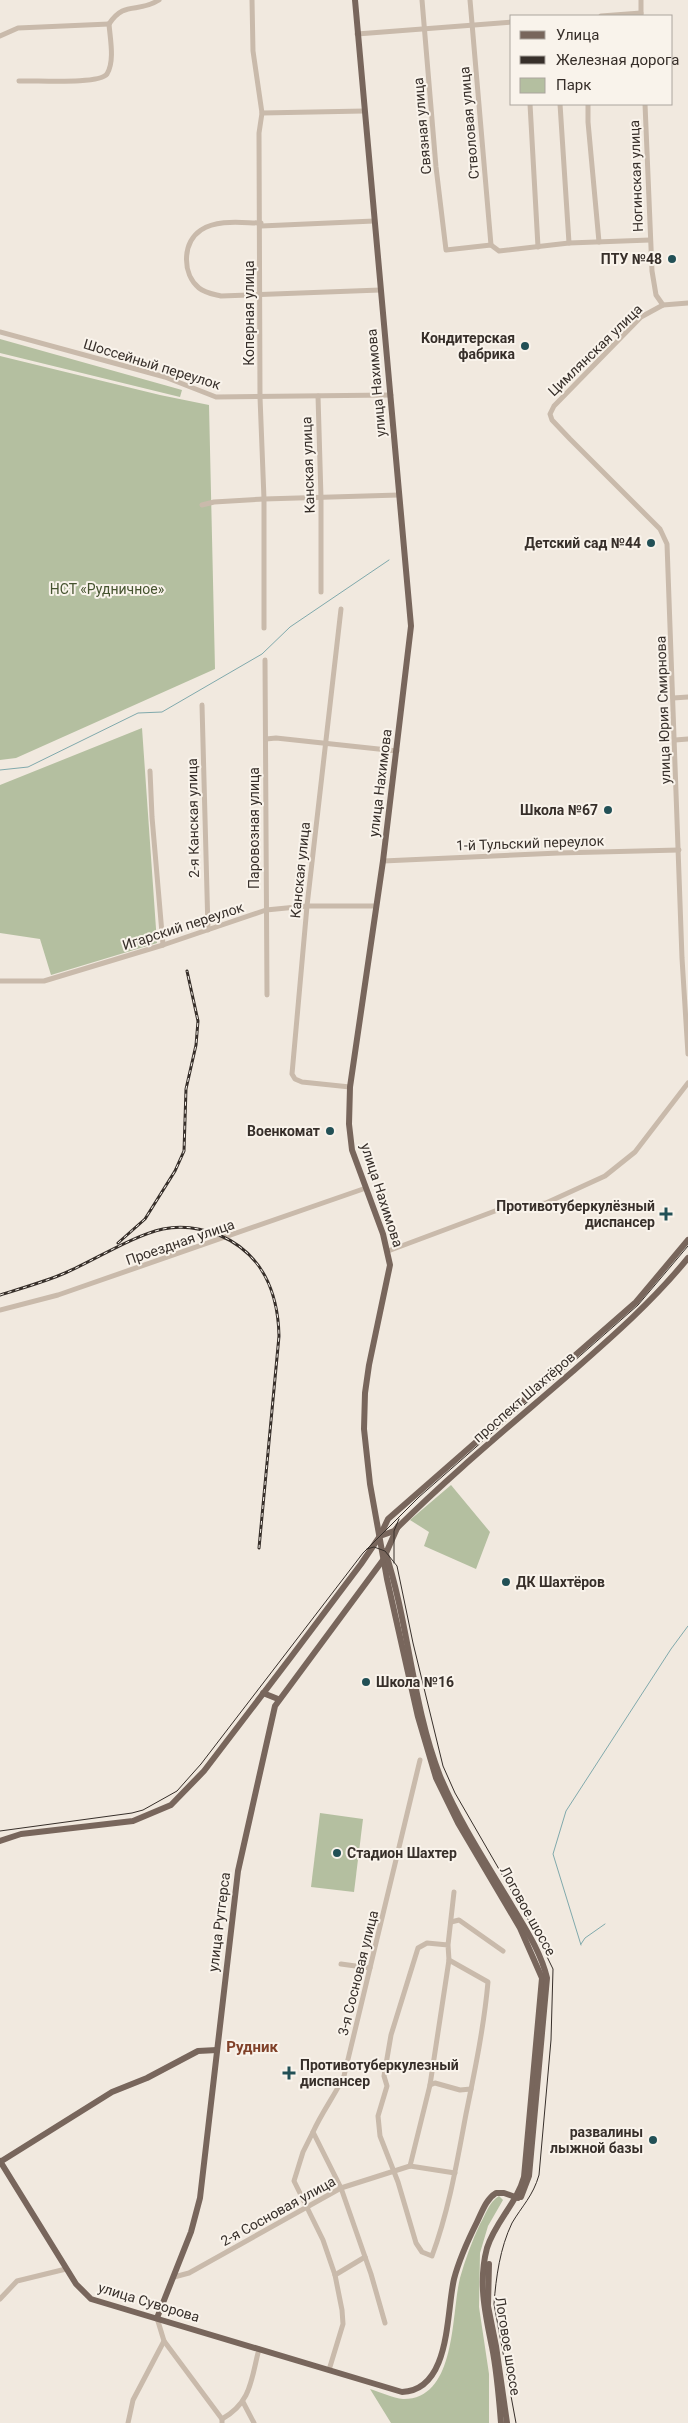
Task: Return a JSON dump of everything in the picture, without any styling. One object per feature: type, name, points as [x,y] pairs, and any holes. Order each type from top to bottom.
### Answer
[{"type":"main road","name":"улица Нахимова","points":[[355,0],[411,626],[383,861],[350,1088],[350,1139],[388,1251],[390,1264],[369,1365],[364,1411],[366,1452],[384,1557]]},
{"type":"main road","name":"проспект Шахтёров","points":[[380,1537],[388,1519],[636,1302],[688,1240]]},
{"type":"main road","name":"проспект Шахтёров","points":[[384,1557],[398,1526],[465,1464],[632,1319],[657,1295],[688,1258]]},
{"type":"main road","points":[[0,1841],[21,1834],[133,1821],[171,1805],[204,1771],[362,1564],[380,1537],[388,1534],[398,1526]]},
{"type":"main road","name":"улица Рутгерса","points":[[157,2318],[191,2232],[200,2198],[238,1871],[272,1714],[278,1699],[384,1557]]},
{"type":"main road","name":"Логовое шоссе","points":[[384,1557],[418,1717],[436,1778],[458,1823],[520,1928],[542,1978],[524,2177],[518,2198],[495,2239],[490,2252],[488,2306],[507,2423]]},
{"type":"main road","points":[[263,1693],[278,1699]]},
{"type":"main road","points":[[0,2162],[112,2092],[147,2078],[198,2051],[217,2050]]},
{"type":"main road","name":"улица Суворова","points":[[0,2162],[79,2289],[91,2299],[402,2392],[414,2390],[426,2383],[435,2369],[443,2349],[454,2279],[478,2220],[492,2195],[504,2193],[518,2198]]},
{"type":"main road","name":"Логовое шоссе","points":[[501,2423],[492,2347],[484,2307],[483,2278],[490,2238],[518,2198]]},
{"type":"street","points":[[19,81],[74,82],[103,78],[108,73],[111,52],[109,24],[116,12],[123,9],[142,7],[159,0]]},
{"type":"street","name":"Коперная улица","points":[[252,0],[253,51],[262,113],[260,133],[260,397],[264,499],[264,628]]},
{"type":"street","name":"Связная улица","points":[[422,0],[436,167],[446,250],[491,245]]},
{"type":"street","name":"Стволовая улица","points":[[470,0],[491,245]]},
{"type":"street","points":[[621,15],[641,14],[640,0]]},
{"type":"street","points":[[357,34],[510,22]]},
{"type":"street","points":[[0,36],[18,28],[109,24]]},
{"type":"street","points":[[530,105],[538,247]]},
{"type":"street","points":[[560,105],[569,243]]},
{"type":"street","points":[[588,105],[599,242]]},
{"type":"street","name":"Ногинская улица","points":[[645,105],[650,240],[654,290],[663,305]]},
{"type":"street","points":[[262,113],[364,111]]},
{"type":"street","points":[[374,221],[261,224],[217,223],[201,230],[195,236],[186,260],[190,274],[201,290],[221,296],[380,290]]},
{"type":"street","points":[[491,245],[499,250],[569,243],[650,240]]},
{"type":"street","name":"Цимлянская улица","points":[[550,412],[633,325],[649,312],[663,305],[688,303]]},
{"type":"street","name":"Шоссейный переулок","points":[[0,332],[165,376],[216,396],[391,395]]},
{"type":"street","name":"Канская улица","points":[[318,396],[321,592]]},
{"type":"street","name":"улица Юрия Смирнова","points":[[550,412],[552,420],[665,535],[669,565],[688,1054]]},
{"type":"street","points":[[202,505],[214,502],[264,499],[399,495]]},
{"type":"street","name":"Канская улица","points":[[341,608],[307,906],[292,1074],[295,1079],[302,1082],[350,1088]]},
{"type":"street","name":"Паровозная улица","points":[[265,660],[267,995]]},
{"type":"street","points":[[673,698],[688,697]]},
{"type":"street","name":"2-я Канская улица","points":[[202,705],[208,930]]},
{"type":"street","points":[[266,740],[276,738],[397,751]]},
{"type":"street","points":[[675,740],[688,739]]},
{"type":"street","points":[[150,770],[163,946]]},
{"type":"street","name":"1-й Тульский переулок","points":[[383,861],[679,850]]},
{"type":"street","name":"Игарский переулок","points":[[0,981],[44,981],[163,946],[266,910],[307,906],[375,906]]},
{"type":"street","points":[[388,1251],[503,1208],[546,1203],[605,1176],[635,1152],[688,1083]]},
{"type":"street","name":"Проездная улица","points":[[0,1310],[58,1295],[366,1188]]},
{"type":"street","name":"3-я Сосновая улица","points":[[307,2205],[294,2181],[303,2152],[326,2105],[336,2094],[344,2076],[420,1760]]},
{"type":"street","points":[[410,2166],[430,2085],[449,1960],[448,1945],[454,1892]]},
{"type":"street","points":[[451,1922],[459,1920],[504,1951]]},
{"type":"street","points":[[448,1945],[427,1944],[418,1948],[392,2035],[384,2076],[387,2086],[378,2116],[380,2136],[416,2244],[422,2252],[432,2256],[445,2221],[455,2173],[488,1982],[449,1960]]},
{"type":"street","points":[[341,1964],[370,1968]]},
{"type":"street","points":[[430,2085],[435,2083],[460,2090],[471,2089]]},
{"type":"street","points":[[313,2132],[341,2188],[385,2323]]},
{"type":"street","points":[[0,2157],[0,2162]]},
{"type":"street","name":"2-я Сосновая улица","points":[[174,2277],[189,2273],[307,2205],[341,2188],[410,2166],[455,2173]]},
{"type":"street","points":[[307,2205],[323,2240],[335,2275],[343,2324],[329,2370]]},
{"type":"street","points":[[335,2275],[365,2257]]},
{"type":"street","points":[[0,2299],[18,2281],[66,2269]]},
{"type":"street","points":[[157,2318],[164,2341],[222,2421],[234,2412],[246,2398],[260,2349]]},
{"type":"street","points":[[128,2423],[133,2400],[164,2341]]},
{"type":"street","points":[[243,2402],[254,2423]]},
{"type":"green space","points":[[0,339],[182,390],[180,397],[0,353]]},
{"type":"green space","name":"НСТ «Рудничное»","points":[[0,356],[209,405],[215,669],[16,758],[0,760]]},
{"type":"green space","points":[[142,728],[157,943],[51,975],[40,939],[0,933],[0,785]]},
{"type":"green space","points":[[451,1485],[490,1532],[476,1569],[424,1546],[429,1532],[410,1520]]},
{"type":"green space","name":"Стадион Шахтер","points":[[320,1813],[363,1819],[354,1892],[311,1887]]},
{"type":"green space","points":[[499,2196],[503,2200],[488,2226],[480,2253],[479,2307],[489,2374],[489,2423],[391,2423],[370,2389],[403,2399],[421,2396],[433,2385],[442,2370],[448,2352],[457,2293],[466,2257],[488,2208]]},
{"type":"waterway","points":[[0,770],[28,767],[138,713],[162,712],[262,654],[290,627],[389,560]]},
{"type":"waterway","points":[[581,1945],[553,1854],[566,1811],[671,1649],[688,1626]]},
{"type":"waterway","points":[[581,1944],[585,1938],[605,1924]]},
{"type":"tram line","points":[[0,1831],[132,1813],[143,1810],[177,1791],[201,1764],[363,1553],[419,1497],[638,1305],[688,1246]]},
{"type":"tram line","points":[[394,1563],[394,1531],[399,1519]]},
{"type":"tram line","points":[[367,1549],[374,1547],[385,1551],[397,1566],[413,1643],[443,1766],[455,1793],[533,1928],[553,1969],[551,2040],[539,2175],[530,2195],[512,2223],[504,2242],[497,2273],[494,2304],[516,2423]]},
{"type":"railway","points":[[118,1243],[145,1219],[175,1171],[184,1151],[186,1089],[196,1045],[198,1021],[187,971]]},
{"type":"railway","points":[[0,1295],[77,1268],[139,1237],[163,1229],[184,1227],[205,1231],[219,1235],[246,1252],[257,1263],[271,1289],[278,1320],[279,1336],[259,1548]]},
{"type":"place","name":"ПТУ №48","points":[[672,259]]},
{"type":"place","name":"Кондитерская фабрика","points":[[525,346]]},
{"type":"place","name":"Детский сад №44","points":[[651,543]]},
{"type":"place","name":"Школа №67","points":[[608,810]]},
{"type":"place","name":"Военкомат","points":[[330,1131]]},
{"type":"place","name":"Противотуберкулёзный диспансер","points":[[666,1214]]},
{"type":"place","name":"ДК Шахтёров","points":[[506,1582]]},
{"type":"place","name":"Школа №16","points":[[366,1682]]},
{"type":"place","name":"Стадион Шахтер","points":[[337,1853]]},
{"type":"place","name":"Противотуберкулезный диспансер","points":[[289,2073]]},
{"type":"place","name":"развалины лыжной базы","points":[[653,2140]]},
{"type":"district","name":"Рудник","points":[[252,2047]]}]
